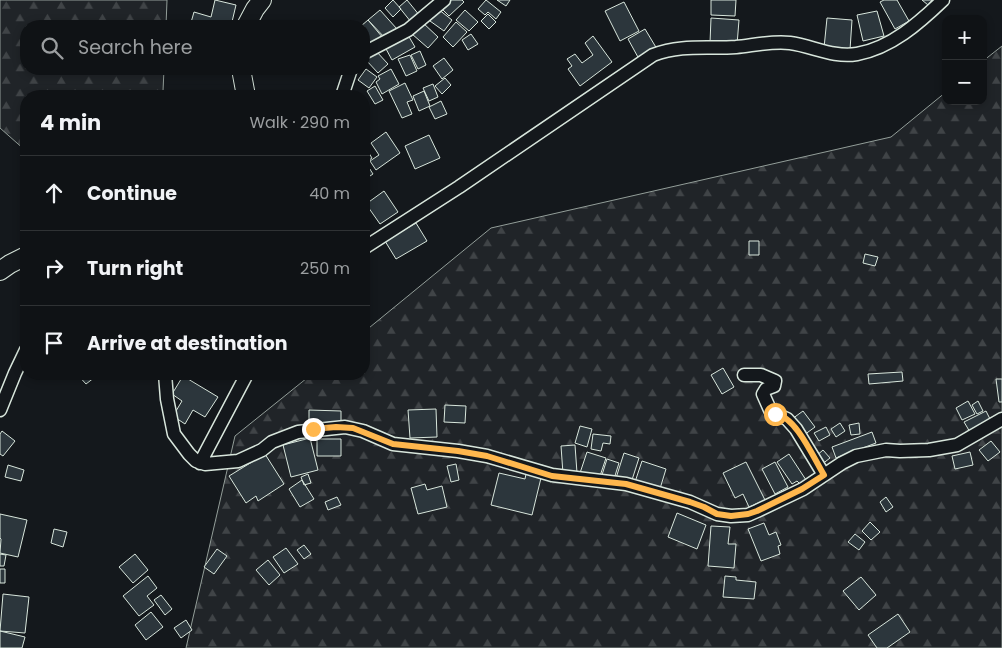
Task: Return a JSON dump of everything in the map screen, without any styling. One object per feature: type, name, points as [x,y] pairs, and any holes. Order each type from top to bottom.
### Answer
[{"type":"main road","points":[[249,20],[262,0]]},
{"type":"main road","points":[[241,75],[245,90]]},
{"type":"main road","points":[[0,271],[20,259]]},
{"type":"street","points":[[370,50],[408,30],[444,0]]},
{"type":"street","points":[[370,244],[459,187],[653,55],[680,47],[742,46],[766,42],[801,45],[836,55],[857,54],[878,48],[914,27],[944,0]]},
{"type":"street","points":[[344,90],[349,75]]},
{"type":"street","points":[[0,410],[20,363]]},
{"type":"street","points":[[744,375],[760,375],[775,381],[774,386],[766,389],[763,394],[766,405],[775,414],[787,419],[796,429],[824,475]]},
{"type":"street","points":[[165,380],[174,434],[184,449],[200,463],[209,465],[238,461],[256,454],[272,442],[298,432],[345,427],[364,431],[393,444],[487,456],[552,476],[626,484],[690,502],[717,514],[731,516],[757,511],[802,489],[849,459],[866,453],[886,450],[914,451],[957,445],[1002,419]]},
{"type":"street","points":[[200,463],[244,380]]},
{"type":"green space","points":[[0,0],[167,0],[166,20],[20,20],[20,75],[164,75],[163,90],[20,90],[20,146],[0,128]]},
{"type":"green space","points":[[1002,46],[1002,648],[186,648],[235,436],[305,380],[370,380],[370,327],[491,228],[891,137],[942,95],[942,105],[987,105],[987,58]]},
{"type":"building","points":[[215,0],[236,5],[232,20],[192,20],[194,12],[211,17]]},
{"type":"building","points":[[393,0],[401,9],[393,17],[385,8]]},
{"type":"building","points":[[407,0],[420,16],[411,22],[399,7]]},
{"type":"building","points":[[441,0],[462,0],[464,2],[449,16],[437,4]]},
{"type":"building","points":[[486,0],[501,12],[496,19],[488,12],[485,15],[478,9]]},
{"type":"building","points":[[497,0],[510,0],[506,6]]},
{"type":"building","points":[[711,0],[736,0],[735,16],[711,15]]},
{"type":"building","points":[[884,0],[897,0],[909,21],[895,29],[880,2]]},
{"type":"building","points":[[922,0],[932,0],[928,5]]},
{"type":"building","points":[[624,2],[639,31],[620,41],[605,11]]},
{"type":"building","points":[[438,9],[452,20],[444,31],[430,21]]},
{"type":"building","points":[[380,10],[397,29],[386,39],[368,20]]},
{"type":"building","points":[[465,10],[478,22],[469,31],[456,20]]},
{"type":"building","points":[[877,11],[884,36],[863,41],[857,15]]},
{"type":"building","points":[[488,14],[496,22],[489,29],[481,21]]},
{"type":"building","points":[[711,18],[739,20],[737,45],[710,43]]},
{"type":"building","points":[[827,18],[852,20],[850,50],[824,48]]},
{"type":"building","points":[[370,22],[383,38],[370,49]]},
{"type":"building","points":[[422,22],[438,37],[428,48],[412,34]]},
{"type":"building","points":[[456,22],[467,32],[453,47],[443,37]]},
{"type":"building","points":[[645,29],[657,49],[639,59],[628,39]]},
{"type":"building","points":[[471,34],[478,44],[468,50],[462,40]]},
{"type":"building","points":[[408,35],[415,47],[392,60],[385,47]]},
{"type":"building","points":[[593,36],[612,62],[580,86],[568,69],[572,66],[567,59],[575,54],[582,63],[593,55],[585,43]]},
{"type":"building","points":[[376,51],[388,64],[378,73],[370,64],[370,56]]},
{"type":"building","points":[[420,51],[426,65],[418,69],[411,55]]},
{"type":"building","points":[[410,55],[417,71],[406,76],[398,59]]},
{"type":"building","points":[[444,58],[453,70],[442,79],[433,66]]},
{"type":"building","points":[[391,69],[399,84],[382,94],[376,82],[380,79],[378,76]]},
{"type":"building","points":[[370,72],[377,77],[369,88],[358,80],[362,75],[370,75]]},
{"type":"building","points":[[445,78],[451,85],[442,94],[435,86]]},
{"type":"building","points":[[405,83],[413,100],[407,102],[412,114],[402,118],[389,91]]},
{"type":"building","points":[[433,84],[438,97],[429,101],[423,88]]},
{"type":"building","points":[[375,86],[383,100],[375,104],[369,90]]},
{"type":"building","points":[[424,91],[430,106],[419,111],[413,96]]},
{"type":"building","points":[[441,101],[447,114],[435,119],[429,107]]},
{"type":"building","points":[[386,132],[400,153],[376,170],[370,161],[379,155],[371,143]]},
{"type":"building","points":[[429,135],[440,158],[415,169],[405,146]]},
{"type":"building","points":[[384,191],[398,212],[380,224],[370,210],[370,201]]},
{"type":"building","points":[[416,223],[427,241],[396,259],[385,241]]},
{"type":"building","points":[[749,241],[759,241],[759,255],[749,255]]},
{"type":"building","points":[[865,254],[878,257],[875,266],[863,263]]},
{"type":"building","points":[[723,368],[734,387],[722,394],[711,375]]},
{"type":"building","points":[[902,372],[903,381],[869,384],[868,374]]},
{"type":"building","points":[[996,379],[1002,379],[1002,402],[999,402]]},
{"type":"building","points":[[82,380],[91,380],[86,384]]},
{"type":"building","points":[[181,380],[190,380],[218,397],[205,417],[193,410],[185,424],[173,416],[182,401],[172,394]]},
{"type":"building","points":[[968,401],[975,414],[962,420],[956,408]]},
{"type":"building","points":[[978,401],[983,411],[977,414],[972,405]]},
{"type":"building","points":[[445,405],[466,406],[465,423],[444,422]]},
{"type":"building","points":[[436,409],[437,437],[410,438],[408,410]]},
{"type":"building","points":[[309,410],[341,411],[341,426],[309,425]]},
{"type":"building","points":[[803,411],[815,427],[804,435],[792,419]]},
{"type":"building","points":[[986,411],[991,421],[970,432],[964,422]]},
{"type":"building","points":[[840,423],[845,431],[836,437],[831,429]]},
{"type":"building","points":[[859,423],[860,434],[851,435],[849,425]]},
{"type":"building","points":[[580,426],[592,429],[587,447],[575,443]]},
{"type":"building","points":[[826,427],[830,435],[819,441],[814,433]]},
{"type":"building","points":[[2,431],[15,441],[3,456],[0,454],[0,434]]},
{"type":"building","points":[[872,432],[876,443],[836,458],[832,447]]},
{"type":"building","points":[[593,434],[611,436],[610,444],[603,443],[601,451],[591,449]]},
{"type":"building","points":[[310,438],[318,470],[291,477],[283,445]]},
{"type":"building","points":[[317,439],[341,439],[341,456],[317,456]]},
{"type":"building","points":[[991,441],[1000,452],[988,461],[979,450]]},
{"type":"building","points":[[575,445],[577,473],[563,474],[561,446]]},
{"type":"building","points":[[823,450],[830,458],[821,465],[815,457]]},
{"type":"building","points":[[587,452],[606,458],[599,479],[580,473]]},
{"type":"building","points":[[970,452],[973,465],[955,469],[952,456]]},
{"type":"building","points":[[624,453],[639,458],[631,483],[616,478]]},
{"type":"building","points":[[265,454],[284,484],[258,501],[256,496],[246,503],[229,476]]},
{"type":"building","points":[[789,454],[806,480],[800,484],[797,481],[792,484],[777,462]]},
{"type":"building","points":[[607,459],[619,463],[613,482],[601,478]]},
{"type":"building","points":[[642,461],[666,469],[659,492],[634,485]]},
{"type":"building","points":[[746,462],[765,500],[749,507],[743,494],[735,498],[723,473]]},
{"type":"building","points":[[775,462],[788,487],[775,494],[762,469]]},
{"type":"building","points":[[456,464],[459,480],[451,482],[447,466]]},
{"type":"building","points":[[8,465],[24,470],[21,481],[5,477]]},
{"type":"building","points":[[499,473],[525,479],[526,474],[541,478],[532,515],[491,505]]},
{"type":"building","points":[[308,474],[311,483],[304,485],[301,477]]},
{"type":"building","points":[[302,480],[314,499],[300,507],[289,489]]},
{"type":"building","points":[[425,484],[427,490],[442,486],[447,507],[418,514],[411,488]]},
{"type":"building","points":[[337,497],[341,505],[328,510],[325,502]]},
{"type":"building","points":[[886,497],[893,507],[886,512],[880,502]]},
{"type":"building","points":[[677,513],[706,525],[697,549],[668,537]]},
{"type":"building","points":[[0,514],[27,520],[18,557],[0,553]]},
{"type":"building","points":[[870,522],[880,532],[871,540],[862,531]]},
{"type":"building","points":[[764,523],[769,535],[776,532],[781,545],[778,546],[780,554],[761,561],[748,529]]},
{"type":"building","points":[[711,526],[730,527],[728,544],[736,544],[734,568],[708,566]]},
{"type":"building","points":[[54,529],[67,532],[63,547],[51,543]]},
{"type":"building","points":[[855,534],[865,542],[859,550],[848,542]]},
{"type":"building","points":[[304,545],[311,554],[304,559],[297,550]]},
{"type":"building","points":[[286,548],[298,564],[284,573],[273,557]]},
{"type":"building","points":[[217,549],[227,556],[214,574],[204,567]]},
{"type":"building","points":[[0,554],[6,555],[4,566],[0,566]]},
{"type":"building","points":[[135,554],[148,570],[133,583],[119,567]]},
{"type":"building","points":[[268,560],[280,575],[269,585],[256,570]]},
{"type":"building","points":[[0,569],[5,569],[5,583],[0,583]]},
{"type":"building","points":[[148,576],[157,588],[147,596],[154,605],[139,616],[123,596]]},
{"type":"building","points":[[725,576],[736,577],[736,580],[756,582],[754,599],[723,597]]},
{"type":"building","points":[[861,577],[876,595],[859,610],[843,591]]},
{"type":"building","points":[[3,594],[29,597],[25,633],[0,631]]},
{"type":"building","points":[[161,595],[172,609],[165,615],[154,600]]},
{"type":"building","points":[[151,612],[163,627],[146,640],[135,625]]},
{"type":"building","points":[[898,614],[910,632],[887,648],[877,648],[868,635]]},
{"type":"building","points":[[186,620],[192,630],[181,638],[174,628]]},
{"type":"building","points":[[0,631],[25,637],[22,648],[0,648]]},
{"type":"route","points":[[313,429],[353,428],[393,444],[487,456],[552,476],[626,484],[690,502],[717,514],[738,516],[757,511],[802,489],[824,475],[796,429],[787,419],[775,414]]}]
